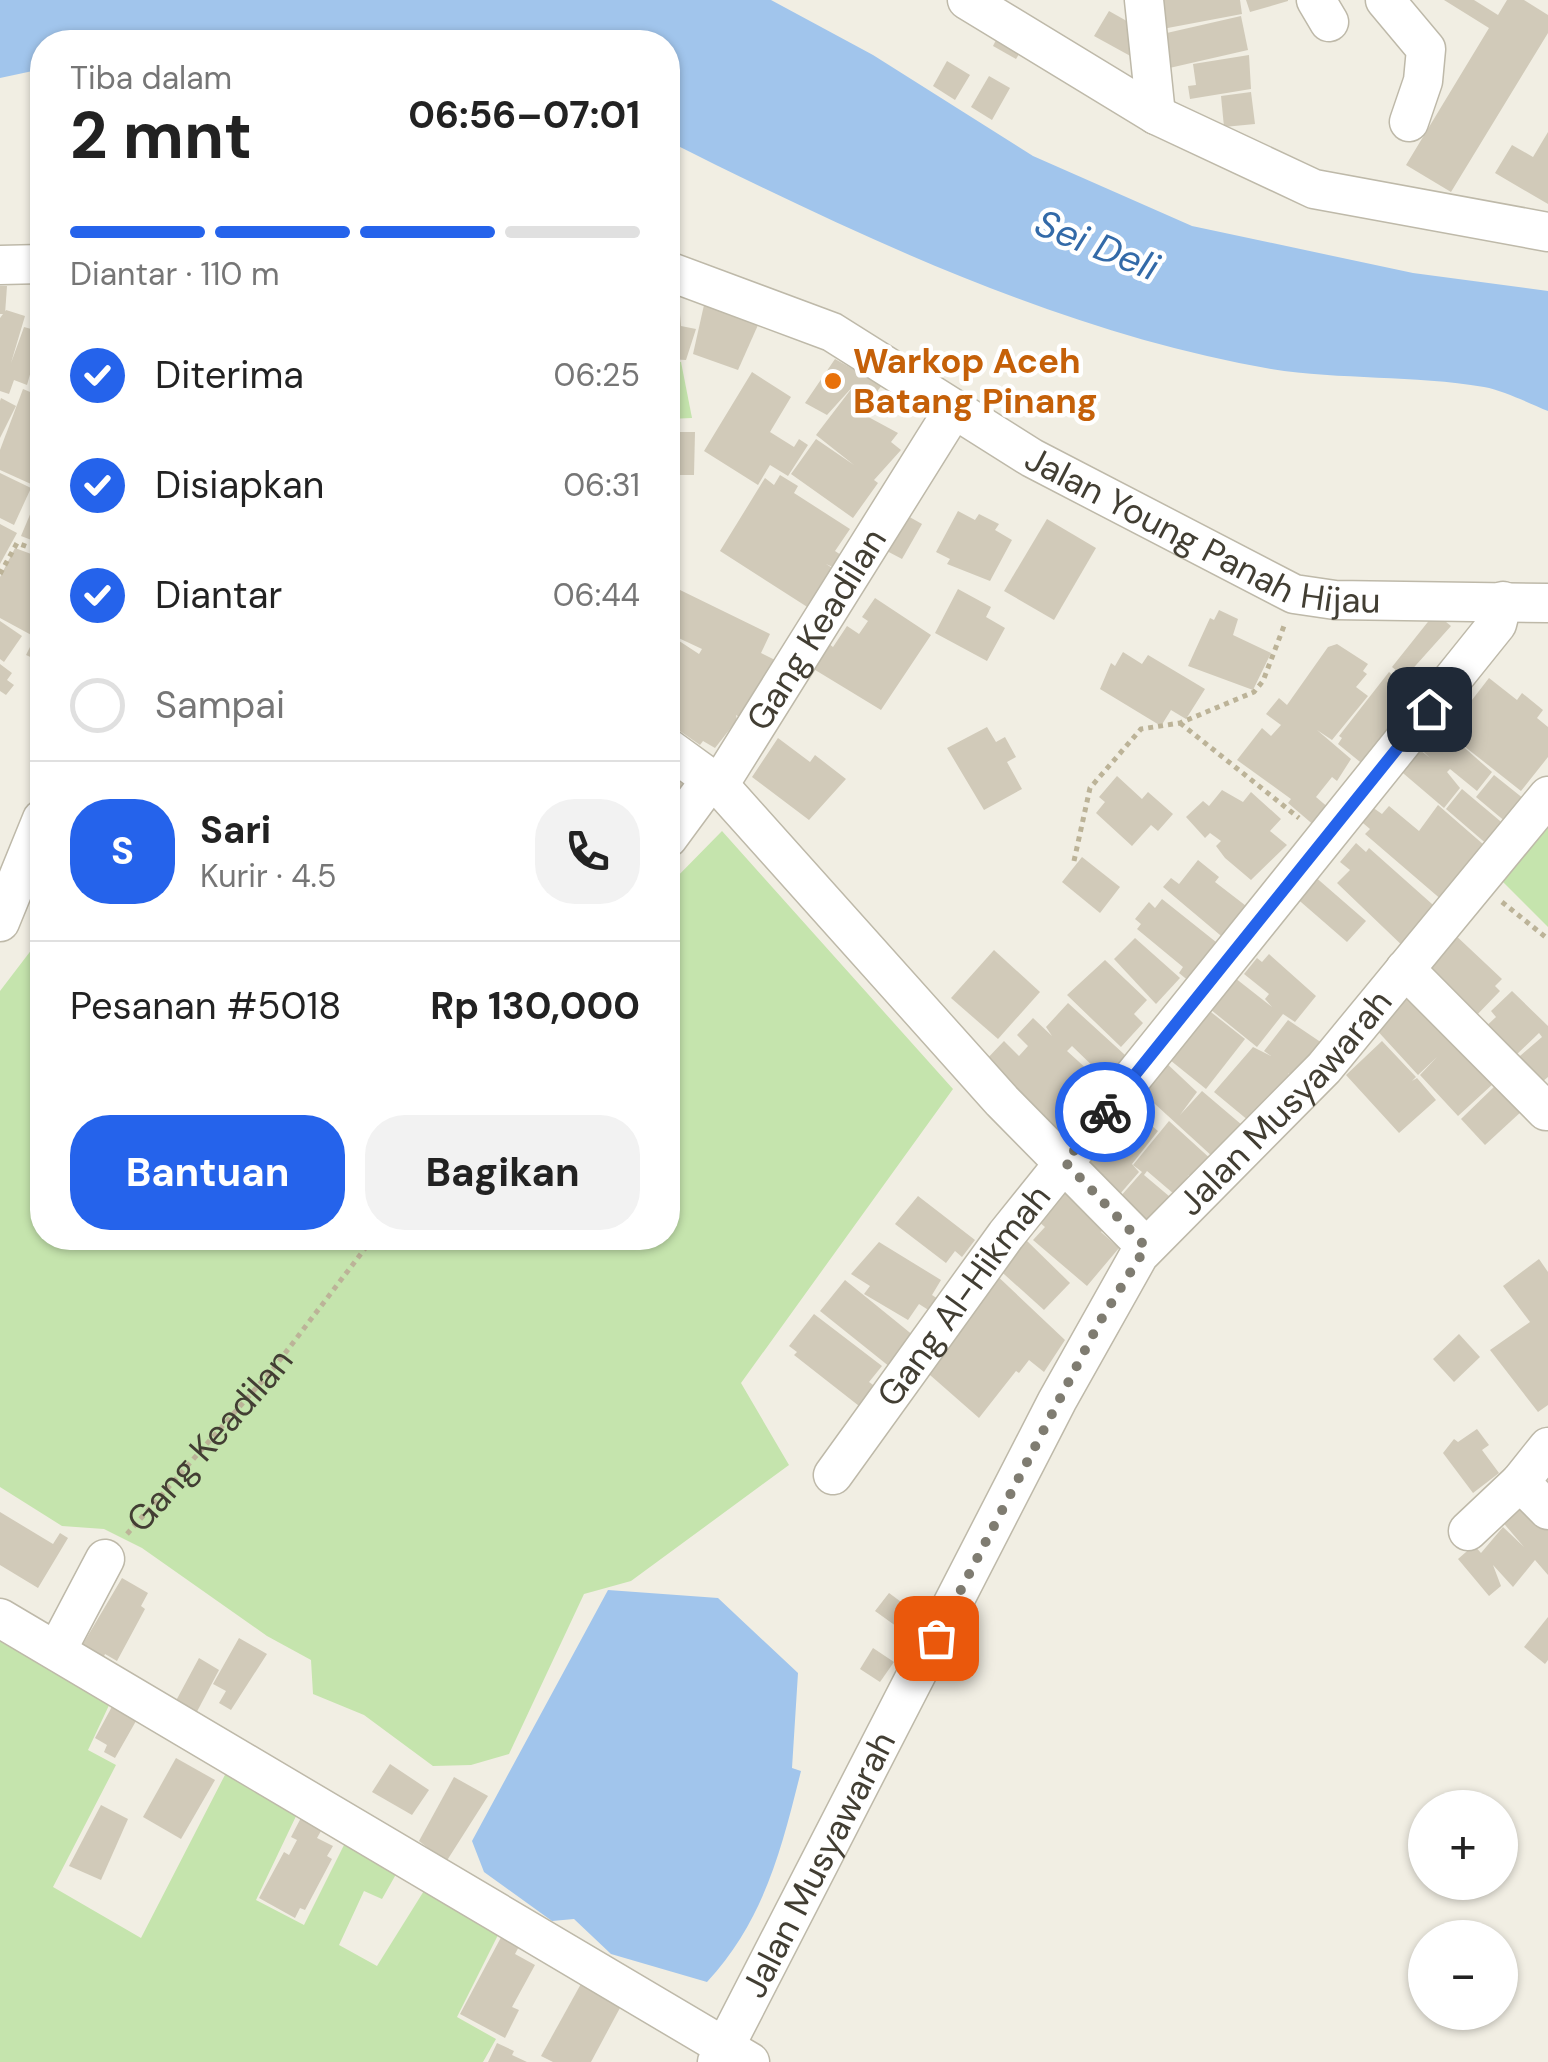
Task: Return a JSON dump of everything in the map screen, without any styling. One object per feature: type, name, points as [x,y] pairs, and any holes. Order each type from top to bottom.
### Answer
[{"type":"street","points":[[967,0],[1156,114],[1314,189],[1548,232]]},
{"type":"street","points":[[1144,0],[1156,114]]},
{"type":"street","points":[[1384,0],[1426,48],[1423,81],[1408,122]]},
{"type":"street","points":[[0,265],[30,264]]},
{"type":"street","name":"Jalan Young Panah Hijau","points":[[680,275],[832,332],[1078,484],[1294,594],[1334,600],[1548,603]]},
{"type":"street","name":"Gang Keadilan","points":[[680,822],[704,789],[718,785],[954,409]]},
{"type":"street","name":"Gang Al-Hikmah","points":[[833,1475],[1006,1235],[1497,624],[1504,601]]},
{"type":"street","points":[[680,757],[718,785],[1002,1101],[1146,1247]]},
{"type":"street","name":"Jalan Musyawarah","points":[[731,2056],[1066,1385],[1121,1284],[1146,1247],[1302,1092],[1548,796]]},
{"type":"street","points":[[0,922],[30,849]]},
{"type":"street","points":[[1406,969],[1546,1111]]},
{"type":"street","points":[[1468,1531],[1520,1482],[1548,1447]]},
{"type":"street","points":[[1520,1482],[1548,1510]]},
{"type":"street","name":"Gang Keadilan","points":[[57,1650],[105,1559]]},
{"type":"street","points":[[0,1618],[731,2056]]},
{"type":"path","points":[[0,574],[17,542],[30,547]]},
{"type":"path","points":[[1074,861],[1090,788],[1141,729],[1180,723],[1254,692],[1263,681],[1294,594]]},
{"type":"path","points":[[1180,723],[1324,839]]},
{"type":"path","points":[[1475,884],[1498,897],[1548,942]]},
{"type":"path","name":"Gang Keadilan","points":[[105,1559],[273,1370],[364,1250]]},
{"type":"green space","points":[[680,362],[681,362],[692,418],[680,418]]},
{"type":"green space","points":[[1548,808],[1548,927],[1493,872]]},
{"type":"green space","points":[[722,831],[953,1089],[741,1383],[789,1465],[631,1581],[584,1594],[509,1754],[471,1765],[433,1766],[364,1715],[313,1694],[311,1660],[267,1636],[142,1548],[104,1529],[62,1526],[0,1487],[0,991],[30,952],[30,1250],[680,1250],[680,874]]},
{"type":"green space","points":[[0,1639],[111,1701],[88,1750],[116,1765],[53,1887],[141,1938],[228,1769],[298,1812],[256,1900],[304,1925],[346,1841],[399,1869],[382,1899],[364,1891],[339,1945],[377,1966],[427,1886],[501,1929],[457,2017],[496,2039],[483,2062],[0,2062]]},
{"type":"water","name":"Sei Deli","points":[[0,0],[771,0],[873,55],[1033,156],[1192,226],[1413,273],[1548,291],[1548,411],[1484,387],[1271,369],[1193,353],[1038,306],[886,245],[680,147],[680,30],[30,30],[30,72],[0,78]]},
{"type":"water","points":[[608,1590],[718,1598],[798,1673],[792,1768],[801,1771],[786,1829],[757,1909],[707,1982],[611,1954],[574,1919],[552,1921],[484,1872],[472,1841]]},
{"type":"building","points":[[1156,0],[1240,0],[1242,14],[1157,30]]},
{"type":"building","points":[[1246,0],[1288,0],[1288,1],[1250,12]]},
{"type":"building","points":[[1444,0],[1474,0],[1498,15],[1507,0],[1524,0],[1548,15],[1548,33],[1451,192],[1406,165],[1489,28]]},
{"type":"building","points":[[1109,11],[1148,33],[1134,58],[1094,36]]},
{"type":"building","points":[[1241,16],[1248,50],[1165,69],[1158,35]]},
{"type":"building","points":[[1000,32],[1024,46],[1016,59],[993,46]]},
{"type":"building","points":[[1249,55],[1251,89],[1190,99],[1188,86],[1196,85],[1193,64]]},
{"type":"building","points":[[947,61],[970,75],[955,100],[933,86]]},
{"type":"building","points":[[989,76],[1010,88],[992,120],[971,107]]},
{"type":"building","points":[[1251,92],[1255,124],[1224,127],[1221,96]]},
{"type":"building","points":[[1548,132],[1548,204],[1495,173],[1512,145],[1533,157]]},
{"type":"building","points":[[0,286],[7,286],[5,314],[0,314]]},
{"type":"building","points":[[704,305],[758,325],[738,370],[693,354]]},
{"type":"building","points":[[6,310],[25,316],[11,363],[24,327],[30,329],[27,385],[14,380],[9,394],[0,391],[0,318]]},
{"type":"building","points":[[680,314],[681,326],[696,329],[686,360],[680,360]]},
{"type":"building","points":[[835,359],[882,385],[861,413],[898,433],[891,442],[901,450],[874,480],[878,483],[853,518],[791,474],[816,439],[854,465],[816,435],[855,384],[827,415],[805,403]]},
{"type":"building","points":[[752,372],[791,397],[770,432],[794,447],[799,439],[808,445],[788,476],[770,465],[758,485],[704,451]]},
{"type":"building","points":[[23,389],[30,392],[30,484],[0,470],[0,450]]},
{"type":"building","points":[[1,398],[16,406],[0,438],[0,401]]},
{"type":"building","points":[[680,432],[695,432],[694,475],[680,475]]},
{"type":"building","points":[[0,473],[30,490],[14,525],[0,518]]},
{"type":"building","points":[[780,475],[798,486],[794,493],[850,529],[835,551],[844,557],[837,569],[826,564],[837,571],[812,610],[720,551],[765,478],[774,485]]},
{"type":"building","points":[[958,511],[975,520],[979,514],[999,524],[995,530],[1012,540],[990,581],[947,564],[950,559],[936,552]]},
{"type":"building","points":[[30,515],[30,539],[21,536]]},
{"type":"building","points":[[906,515],[922,524],[902,559],[885,550]]},
{"type":"building","points":[[1047,519],[1096,548],[1054,620],[1004,591]]},
{"type":"building","points":[[0,524],[17,533],[0,564]]},
{"type":"building","points":[[15,548],[30,554],[30,634],[0,618],[0,577]]},
{"type":"building","points":[[958,589],[991,607],[986,617],[1005,628],[987,661],[935,633]]},
{"type":"building","points":[[680,590],[770,634],[761,653],[779,662],[744,720],[736,715],[737,720],[715,748],[703,741],[700,745],[680,731],[680,642],[699,654],[702,649],[680,639]]},
{"type":"building","points":[[875,598],[931,635],[881,710],[807,665],[824,640],[833,647],[847,626],[859,634],[868,621],[862,617]]},
{"type":"building","points":[[1219,610],[1238,619],[1233,635],[1271,653],[1253,690],[1188,666],[1210,618],[1214,620]]},
{"type":"building","points":[[1435,613],[1451,626],[1408,674],[1421,684],[1415,692],[1418,695],[1370,770],[1338,744],[1342,738],[1339,736],[1389,672],[1399,680],[1403,676],[1392,667]]},
{"type":"building","points":[[0,621],[22,636],[4,662],[0,659]]},
{"type":"building","points":[[1337,644],[1368,664],[1363,671],[1367,674],[1356,687],[1368,696],[1332,740],[1317,730],[1351,759],[1337,781],[1332,777],[1316,797],[1330,809],[1316,827],[1288,803],[1291,799],[1237,760],[1262,728],[1271,736],[1281,725],[1266,714],[1279,698],[1287,705],[1328,647]]},
{"type":"building","points":[[1123,652],[1142,664],[1148,655],[1205,689],[1186,719],[1171,710],[1161,726],[1100,689],[1111,663],[1115,666]]},
{"type":"building","points":[[0,664],[12,673],[7,680],[14,685],[6,695],[0,691]]},
{"type":"building","points":[[1489,678],[1517,700],[1522,693],[1543,710],[1537,718],[1548,727],[1548,757],[1521,791],[1450,735],[1492,772],[1477,791],[1450,769],[1447,772],[1460,788],[1444,808],[1397,768],[1415,746],[1430,758],[1416,744],[1449,697],[1465,709]]},
{"type":"building","points":[[987,727],[996,742],[1005,737],[1016,757],[1007,762],[1022,789],[984,810],[947,748]]},
{"type":"building","points":[[778,738],[810,762],[815,755],[846,779],[809,820],[752,777]]},
{"type":"building","points":[[1494,775],[1524,799],[1507,823],[1476,797]]},
{"type":"building","points":[[1117,776],[1142,799],[1148,792],[1173,814],[1158,831],[1151,825],[1132,846],[1096,813],[1105,802],[1099,797]]},
{"type":"building","points":[[1462,789],[1506,826],[1489,846],[1446,809]]},
{"type":"building","points":[[1222,790],[1243,802],[1251,792],[1281,819],[1270,831],[1287,845],[1251,880],[1225,858],[1216,846],[1221,841],[1210,833],[1205,838],[1186,817],[1203,801],[1209,806]]},
{"type":"building","points":[[1438,805],[1484,845],[1443,901],[1365,834],[1370,829],[1357,818],[1372,807],[1382,814],[1389,806],[1419,831]]},
{"type":"building","points":[[1356,843],[1366,852],[1369,848],[1441,912],[1408,951],[1337,883],[1350,870],[1340,862]]},
{"type":"building","points":[[1082,857],[1120,887],[1100,913],[1062,882]]},
{"type":"building","points":[[1198,860],[1219,877],[1215,882],[1250,909],[1226,940],[1163,887],[1171,878],[1179,884]]},
{"type":"building","points":[[1313,875],[1366,921],[1347,942],[1294,896]]},
{"type":"building","points":[[1162,899],[1226,950],[1196,987],[1179,973],[1183,967],[1137,929],[1141,924],[1135,919],[1149,902],[1155,908]]},
{"type":"building","points":[[1452,932],[1502,979],[1495,986],[1500,991],[1472,1020],[1422,964]]},
{"type":"building","points":[[1135,938],[1180,978],[1156,1004],[1114,959]]},
{"type":"building","points":[[994,950],[1040,992],[998,1039],[951,998]]},
{"type":"building","points":[[1269,954],[1316,996],[1295,1022],[1283,1014],[1257,1047],[1205,1005],[1230,974],[1272,1007],[1265,999],[1269,994],[1244,974],[1257,958],[1262,962]]},
{"type":"building","points":[[1105,960],[1147,1000],[1134,1014],[1143,1023],[1121,1047],[1067,995]]},
{"type":"building","points":[[1512,991],[1548,1026],[1548,1077],[1542,1082],[1513,1062],[1542,1037],[1539,1033],[1515,1056],[1480,1032],[1496,1017],[1491,1011]]},
{"type":"building","points":[[1415,992],[1494,1083],[1458,1116],[1420,1075],[1437,1057],[1418,1075],[1373,1026]]},
{"type":"building","points":[[1068,1003],[1136,1065],[1098,1105],[1080,1092],[1069,1104],[1089,1123],[1066,1148],[982,1064],[1004,1041],[1019,1056],[1028,1046],[1017,1035],[1033,1018],[1052,1036],[1046,1027]],"holes":[[[1072,1046],[1102,1075],[1099,1080],[1067,1051]]]},
{"type":"building","points":[[1202,1005],[1245,1039],[1206,1089],[1170,1060]]},
{"type":"building","points":[[1288,1020],[1322,1043],[1294,1078],[1288,1073],[1293,1081],[1249,1121],[1214,1092],[1253,1047],[1271,1056],[1264,1051]]},
{"type":"building","points":[[1382,1041],[1416,1077],[1412,1081],[1417,1078],[1436,1100],[1399,1133],[1346,1075]]},
{"type":"building","points":[[1163,1060],[1197,1092],[1180,1115],[1202,1091],[1242,1125],[1213,1157],[1144,1094]]},
{"type":"building","points":[[1498,1083],[1523,1110],[1485,1145],[1461,1119]]},
{"type":"building","points":[[1128,1106],[1158,1131],[1132,1164],[1139,1172],[1113,1202],[1074,1160]]},
{"type":"building","points":[[1169,1121],[1213,1161],[1197,1181],[1189,1175],[1174,1194],[1147,1171],[1144,1175],[1176,1202],[1153,1228],[1112,1206],[1142,1172],[1133,1165]]},
{"type":"building","points":[[1061,1182],[1109,1223],[1101,1232],[1119,1248],[1087,1286],[1033,1240],[1045,1227],[1032,1216]]},
{"type":"building","points":[[918,1196],[975,1240],[962,1257],[955,1251],[946,1263],[895,1224]]},
{"type":"building","points":[[1023,1237],[1070,1283],[1044,1310],[995,1266]]},
{"type":"building","points":[[879,1242],[941,1280],[932,1295],[938,1299],[930,1311],[919,1304],[908,1320],[864,1294],[870,1286],[851,1274]]},
{"type":"building","points":[[1539,1259],[1548,1272],[1548,1405],[1538,1412],[1490,1350],[1530,1322],[1503,1286]]},
{"type":"building","points":[[991,1270],[1065,1340],[1044,1372],[1029,1360],[1019,1373],[1016,1371],[979,1418],[922,1368]]},
{"type":"building","points":[[845,1280],[914,1336],[890,1367],[820,1311]]},
{"type":"building","points":[[814,1314],[882,1366],[869,1382],[884,1393],[868,1413],[794,1355],[797,1352],[789,1346]]},
{"type":"building","points":[[1459,1334],[1480,1357],[1454,1382],[1433,1359]]},
{"type":"building","points":[[1477,1429],[1489,1445],[1482,1450],[1499,1473],[1473,1493],[1443,1453],[1454,1439],[1458,1442]]},
{"type":"building","points":[[1523,1497],[1548,1527],[1548,1575],[1535,1560],[1513,1587],[1493,1565],[1501,1586],[1489,1596],[1458,1559],[1474,1545],[1481,1553],[1503,1527],[1524,1547],[1500,1519]]},
{"type":"building","points":[[0,1512],[53,1544],[60,1533],[68,1538],[38,1588],[0,1565]]},
{"type":"building","points":[[122,1578],[148,1593],[141,1606],[145,1609],[117,1661],[105,1654],[102,1661],[80,1649]]},
{"type":"building","points":[[889,1593],[912,1610],[917,1601],[933,1613],[914,1639],[875,1611]]},
{"type":"building","points":[[1548,1617],[1548,1660],[1545,1664],[1524,1647]]},
{"type":"building","points":[[239,1638],[267,1654],[231,1710],[219,1703],[226,1691],[213,1684]]},
{"type":"building","points":[[873,1648],[894,1662],[880,1682],[860,1669]]},
{"type":"building","points":[[199,1658],[219,1670],[192,1721],[171,1710]]},
{"type":"building","points":[[115,1701],[140,1714],[115,1758],[104,1752],[107,1745],[95,1738]]},
{"type":"building","points":[[176,1758],[215,1780],[181,1839],[143,1817]]},
{"type":"building","points":[[390,1764],[429,1790],[412,1815],[372,1792]]},
{"type":"building","points":[[454,1777],[488,1796],[446,1862],[419,1841]]},
{"type":"building","points":[[101,1805],[128,1819],[101,1880],[69,1866]]},
{"type":"building","points":[[304,1812],[325,1824],[317,1838],[333,1846],[327,1856],[332,1859],[305,1910],[300,1908],[295,1918],[259,1898],[284,1852],[289,1855],[297,1840],[291,1837]]},
{"type":"building","points":[[506,1928],[524,1937],[515,1954],[535,1965],[512,2007],[519,2010],[505,2038],[460,2014]]},
{"type":"building","points":[[582,1982],[621,2006],[591,2062],[553,2062],[541,2056]]},
{"type":"building","points":[[497,2043],[514,2051],[512,2055],[527,2062],[488,2062]]},
{"type":"way so far","points":[[936,1638],[1057,1401],[1121,1284],[1146,1247],[1065,1162],[1105,1112]]},
{"type":"place","name":"Warkop Aceh Batang Pinang","points":[[833,381]]},
{"type":"route","points":[[1105,1112],[1429,709]]}]
